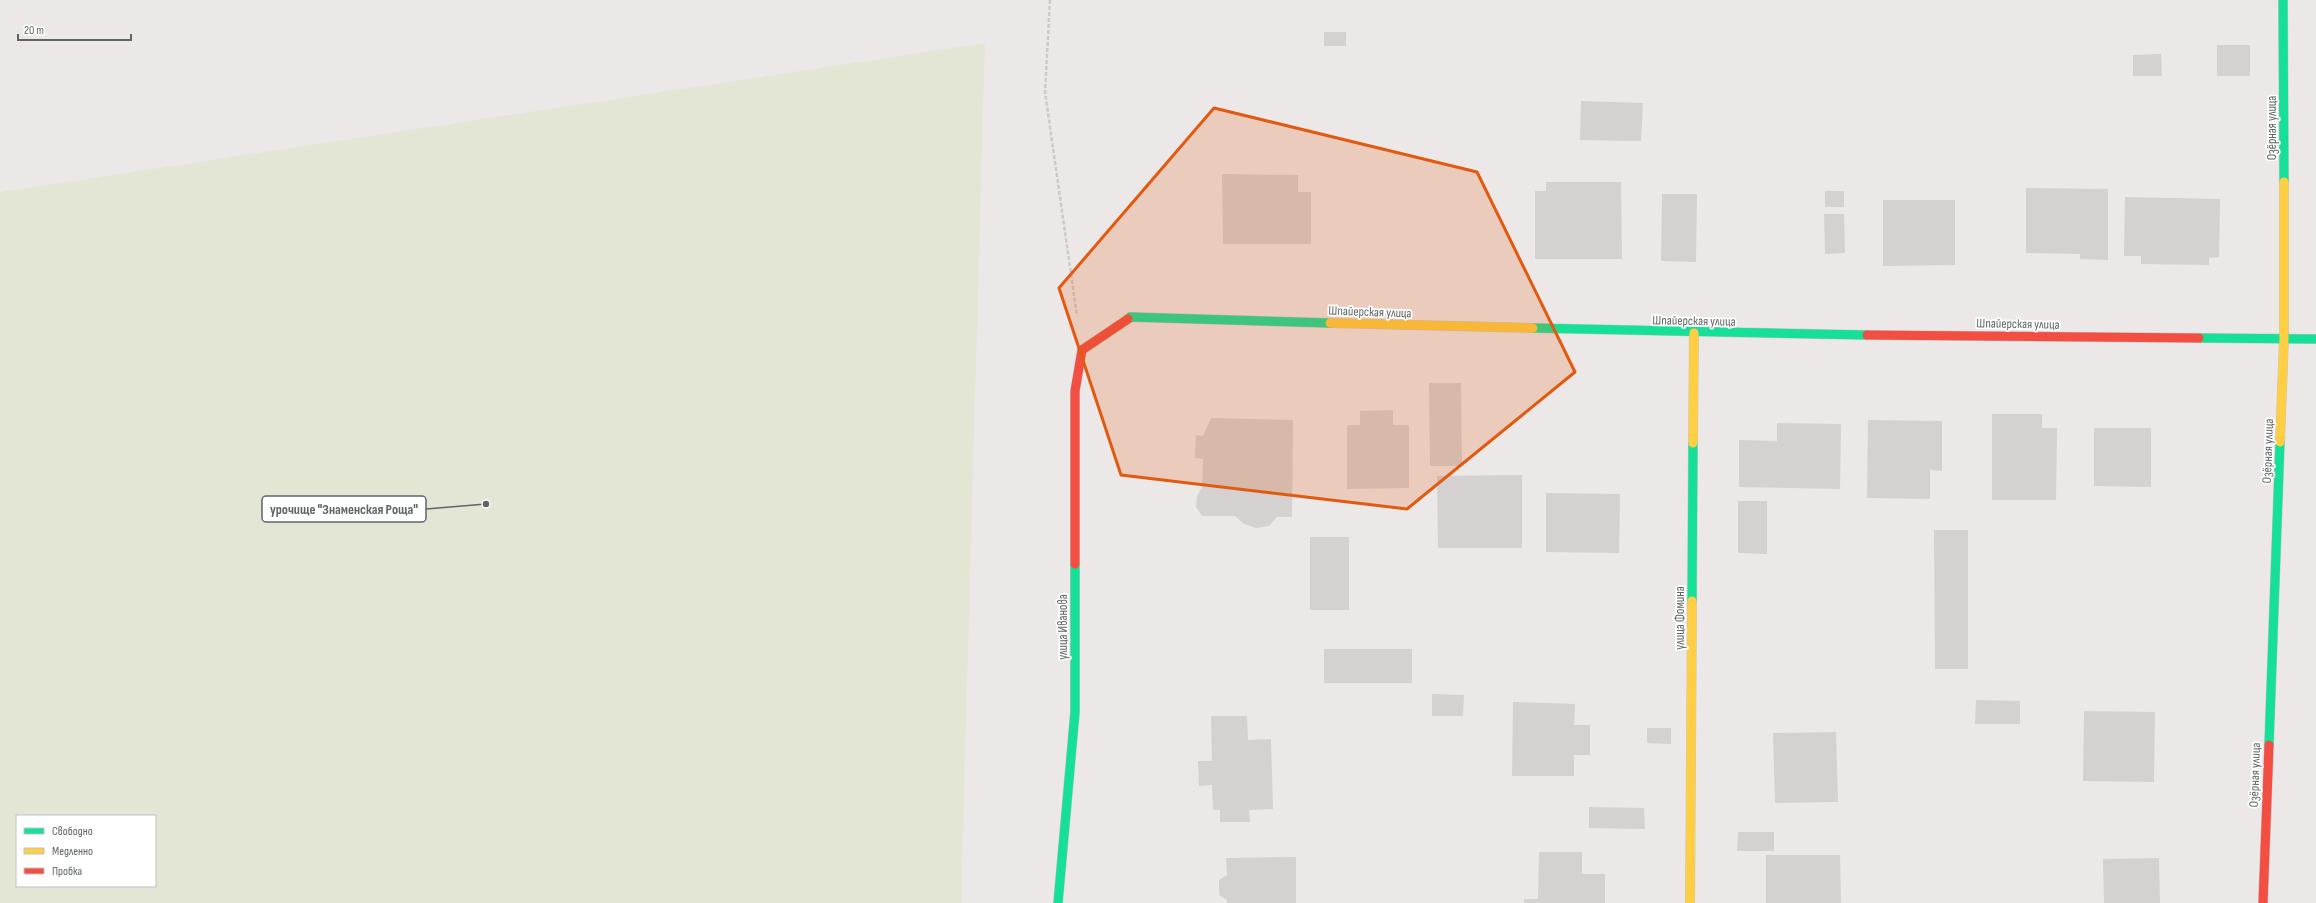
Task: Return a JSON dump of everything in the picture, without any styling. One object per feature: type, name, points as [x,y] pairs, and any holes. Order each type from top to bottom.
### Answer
[{"type":"street","name":"Озёрная улица","points":[[2263,903],[2284,339],[2283,0]]},
{"type":"street","name":"Шпайерская улица","points":[[1082,350],[1130,317],[1694,333],[2316,339]]},
{"type":"street","name":"улица Фомина","points":[[1690,903],[1694,333]]},
{"type":"street","name":"улица Иванова","points":[[1058,903],[1074,712],[1075,391],[1082,350]]},
{"type":"path","points":[[1050,0],[1046,92],[1082,350]]},
{"type":"highlighted area","points":[[1214,108],[1477,172],[1575,372],[1407,509],[1121,475],[1059,288]]},
{"type":"green space","points":[[985,43],[961,903],[0,903],[0,192]]},
{"type":"building","points":[[1324,32],[1346,32],[1346,46],[1324,46]]},
{"type":"building","points":[[2217,45],[2250,45],[2250,76],[2217,76]]},
{"type":"building","points":[[2161,54],[2162,76],[2133,76],[2133,55]]},
{"type":"building","points":[[1581,101],[1643,103],[1641,141],[1580,140]]},
{"type":"building","points":[[1222,174],[1298,175],[1298,192],[1311,192],[1311,244],[1223,244]]},
{"type":"building","points":[[1546,182],[1621,182],[1622,259],[1535,259],[1535,191],[1546,191]]},
{"type":"building","points":[[2026,188],[2108,189],[2108,260],[2080,259],[2080,254],[2026,253]]},
{"type":"building","points":[[1825,191],[1844,191],[1844,207],[1825,207]]},
{"type":"building","points":[[1662,194],[1697,194],[1696,262],[1661,261]]},
{"type":"building","points":[[2125,197],[2220,199],[2219,257],[2209,258],[2209,265],[2141,264],[2141,256],[2124,256]]},
{"type":"building","points":[[1883,200],[1955,200],[1955,265],[1883,266]]},
{"type":"building","points":[[1824,214],[1844,214],[1845,253],[1825,254]]},
{"type":"building","points":[[1429,383],[1461,383],[1462,466],[1430,466]]},
{"type":"building","points":[[1393,410],[1393,425],[1409,425],[1409,488],[1347,489],[1347,425],[1360,425],[1360,411]]},
{"type":"building","points":[[1992,414],[2042,414],[2042,428],[2057,428],[2056,500],[1992,500]]},
{"type":"building","points":[[1211,418],[1293,420],[1292,517],[1277,517],[1269,526],[1256,528],[1244,524],[1235,516],[1202,516],[1196,507],[1197,496],[1202,487],[1203,459],[1195,458],[1196,435],[1203,436]]},
{"type":"building","points":[[1868,420],[1942,421],[1942,471],[1930,470],[1930,499],[1867,498]]},
{"type":"building","points":[[1777,423],[1841,424],[1840,489],[1739,487],[1739,440],[1777,441]]},
{"type":"building","points":[[2094,428],[2151,428],[2151,487],[2094,486]]},
{"type":"building","points":[[1522,475],[1522,548],[1438,548],[1437,476]]},
{"type":"building","points":[[1546,493],[1620,494],[1619,553],[1546,552]]},
{"type":"building","points":[[1738,501],[1767,501],[1767,554],[1738,553]]},
{"type":"building","points":[[1934,530],[1968,530],[1968,669],[1935,669]]},
{"type":"building","points":[[1310,537],[1349,537],[1349,610],[1310,610]]},
{"type":"building","points":[[1324,649],[1412,649],[1412,683],[1324,683]]},
{"type":"building","points":[[1432,694],[1464,695],[1463,716],[1432,716]]},
{"type":"building","points":[[1976,700],[2020,701],[2020,724],[1975,724]]},
{"type":"building","points":[[1513,702],[1575,704],[1574,725],[1590,725],[1590,755],[1574,755],[1574,776],[1512,776]]},
{"type":"building","points":[[2084,711],[2155,712],[2154,782],[2083,781]]},
{"type":"building","points":[[1211,716],[1247,716],[1248,740],[1271,739],[1273,809],[1249,810],[1250,822],[1220,822],[1220,810],[1213,810],[1212,785],[1199,786],[1198,761],[1212,761]]},
{"type":"building","points":[[1647,728],[1671,728],[1671,744],[1647,743]]},
{"type":"building","points":[[1836,732],[1838,802],[1775,803],[1773,733]]},
{"type":"building","points":[[1589,807],[1644,808],[1645,829],[1589,828]]},
{"type":"building","points":[[1738,832],[1774,832],[1774,851],[1737,851]]},
{"type":"building","points":[[1539,852],[1582,852],[1582,874],[1605,874],[1605,903],[1524,903],[1524,899],[1538,899]]},
{"type":"building","points":[[1766,855],[1840,855],[1841,903],[1766,903]]},
{"type":"building","points":[[1296,857],[1296,903],[1227,903],[1227,900],[1219,895],[1219,880],[1227,875],[1226,858]]},
{"type":"building","points":[[2159,858],[2160,903],[2104,903],[2103,859]]},
{"type":"traffic: fast","points":[[2283,0],[2284,182]]},
{"type":"traffic: fast","points":[[1128,319],[1130,317],[1330,323]]},
{"type":"traffic: fast","points":[[1533,328],[1867,335]]},
{"type":"traffic: fast","points":[[2199,338],[2316,339]]},
{"type":"traffic: fast","points":[[2269,745],[2280,442]]},
{"type":"traffic: fast","points":[[1692,601],[1693,443]]},
{"type":"traffic: fast","points":[[1058,903],[1075,712],[1075,564]]},
{"type":"traffic: slow","points":[[2280,442],[2284,339],[2284,182]]},
{"type":"traffic: slow","points":[[1330,323],[1533,328]]},
{"type":"traffic: slow","points":[[1693,443],[1694,333]]},
{"type":"traffic: slow","points":[[1690,903],[1692,601]]},
{"type":"traffic: jam","points":[[1075,564],[1075,391],[1082,350],[1128,319]]},
{"type":"traffic: jam","points":[[1867,335],[2199,338]]},
{"type":"traffic: jam","points":[[2263,903],[2269,745]]},
{"type":"place","name":"урочище \"Знаменская Роща\"","points":[[486,504]]}]
